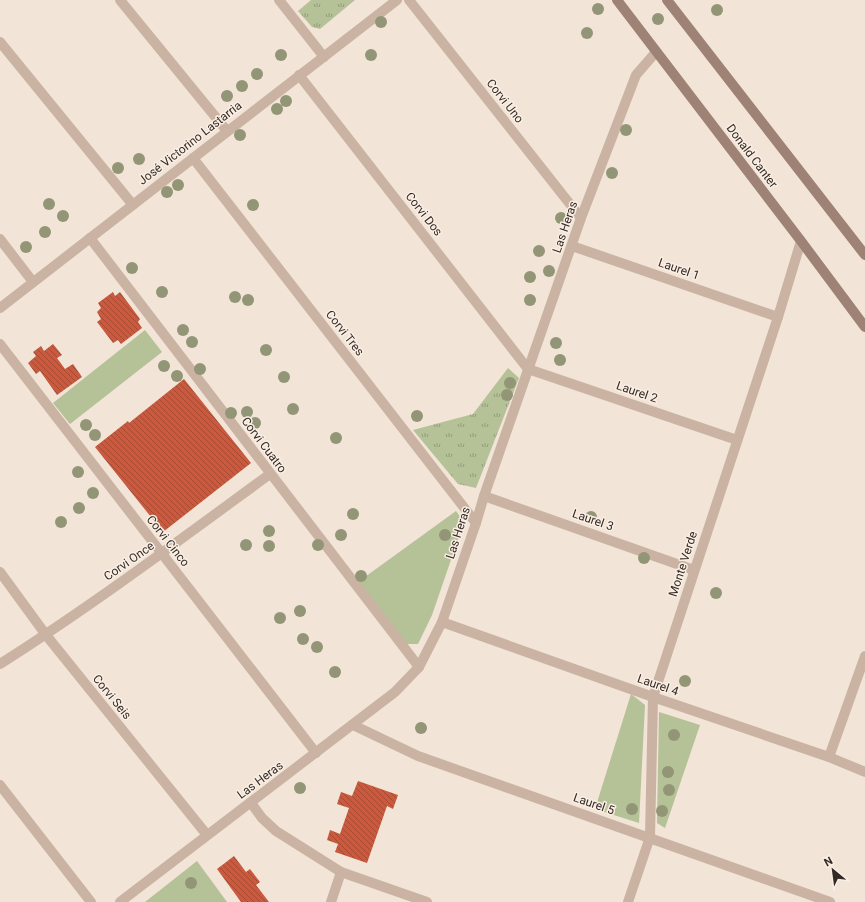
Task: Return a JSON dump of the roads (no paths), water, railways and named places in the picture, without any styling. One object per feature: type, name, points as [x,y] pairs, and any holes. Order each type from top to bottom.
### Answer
[{"type":"main road","name":"Donald Canter","points":[[617,0],[801,241],[865,328]]},
{"type":"main road","points":[[667,0],[865,255]]},
{"type":"street","points":[[120,0],[228,131]]},
{"type":"street","points":[[279,0],[324,56]]},
{"type":"street","name":"José Victorino Lastarria","points":[[0,308],[397,0]]},
{"type":"street","name":"Corvi Uno","points":[[409,0],[581,218]]},
{"type":"street","points":[[0,42],[133,205]]},
{"type":"street","name":"Las Heras","points":[[120,902],[395,692],[419,667],[442,622],[484,496],[581,218],[636,75],[656,52]]},
{"type":"street","name":"Corvi Dos","points":[[299,75],[528,369]]},
{"type":"street","name":"Corvi Tres","points":[[193,158],[476,523]]},
{"type":"street","points":[[0,238],[33,282]]},
{"type":"street","name":"Corvi Cuatro","points":[[90,238],[419,667]]},
{"type":"street","name":"Monte Verde","points":[[628,902],[650,837],[653,697],[778,317],[801,241]]},
{"type":"street","name":"Laurel 1","points":[[572,246],[778,317]]},
{"type":"street","name":"Corvi Cinco","points":[[0,344],[316,753]]},
{"type":"street","name":"Laurel 2","points":[[528,369],[737,440]]},
{"type":"street","name":"Corvi Once","points":[[0,664],[46,635],[162,554],[270,474]]},
{"type":"street","name":"Laurel 3","points":[[484,496],[694,570]]},
{"type":"street","name":"Corvi Seis","points":[[0,572],[46,635],[207,835]]},
{"type":"street","name":"Laurel 4","points":[[442,622],[653,697],[829,757],[865,772]]},
{"type":"street","points":[[829,757],[865,656]]},
{"type":"street","name":"Laurel 5","points":[[353,725],[418,756],[830,902]]},
{"type":"street","points":[[0,785],[90,902]]},
{"type":"street","points":[[251,803],[262,818],[276,831],[341,872],[427,902]]},
{"type":"street","points":[[331,902],[341,872]]}]
